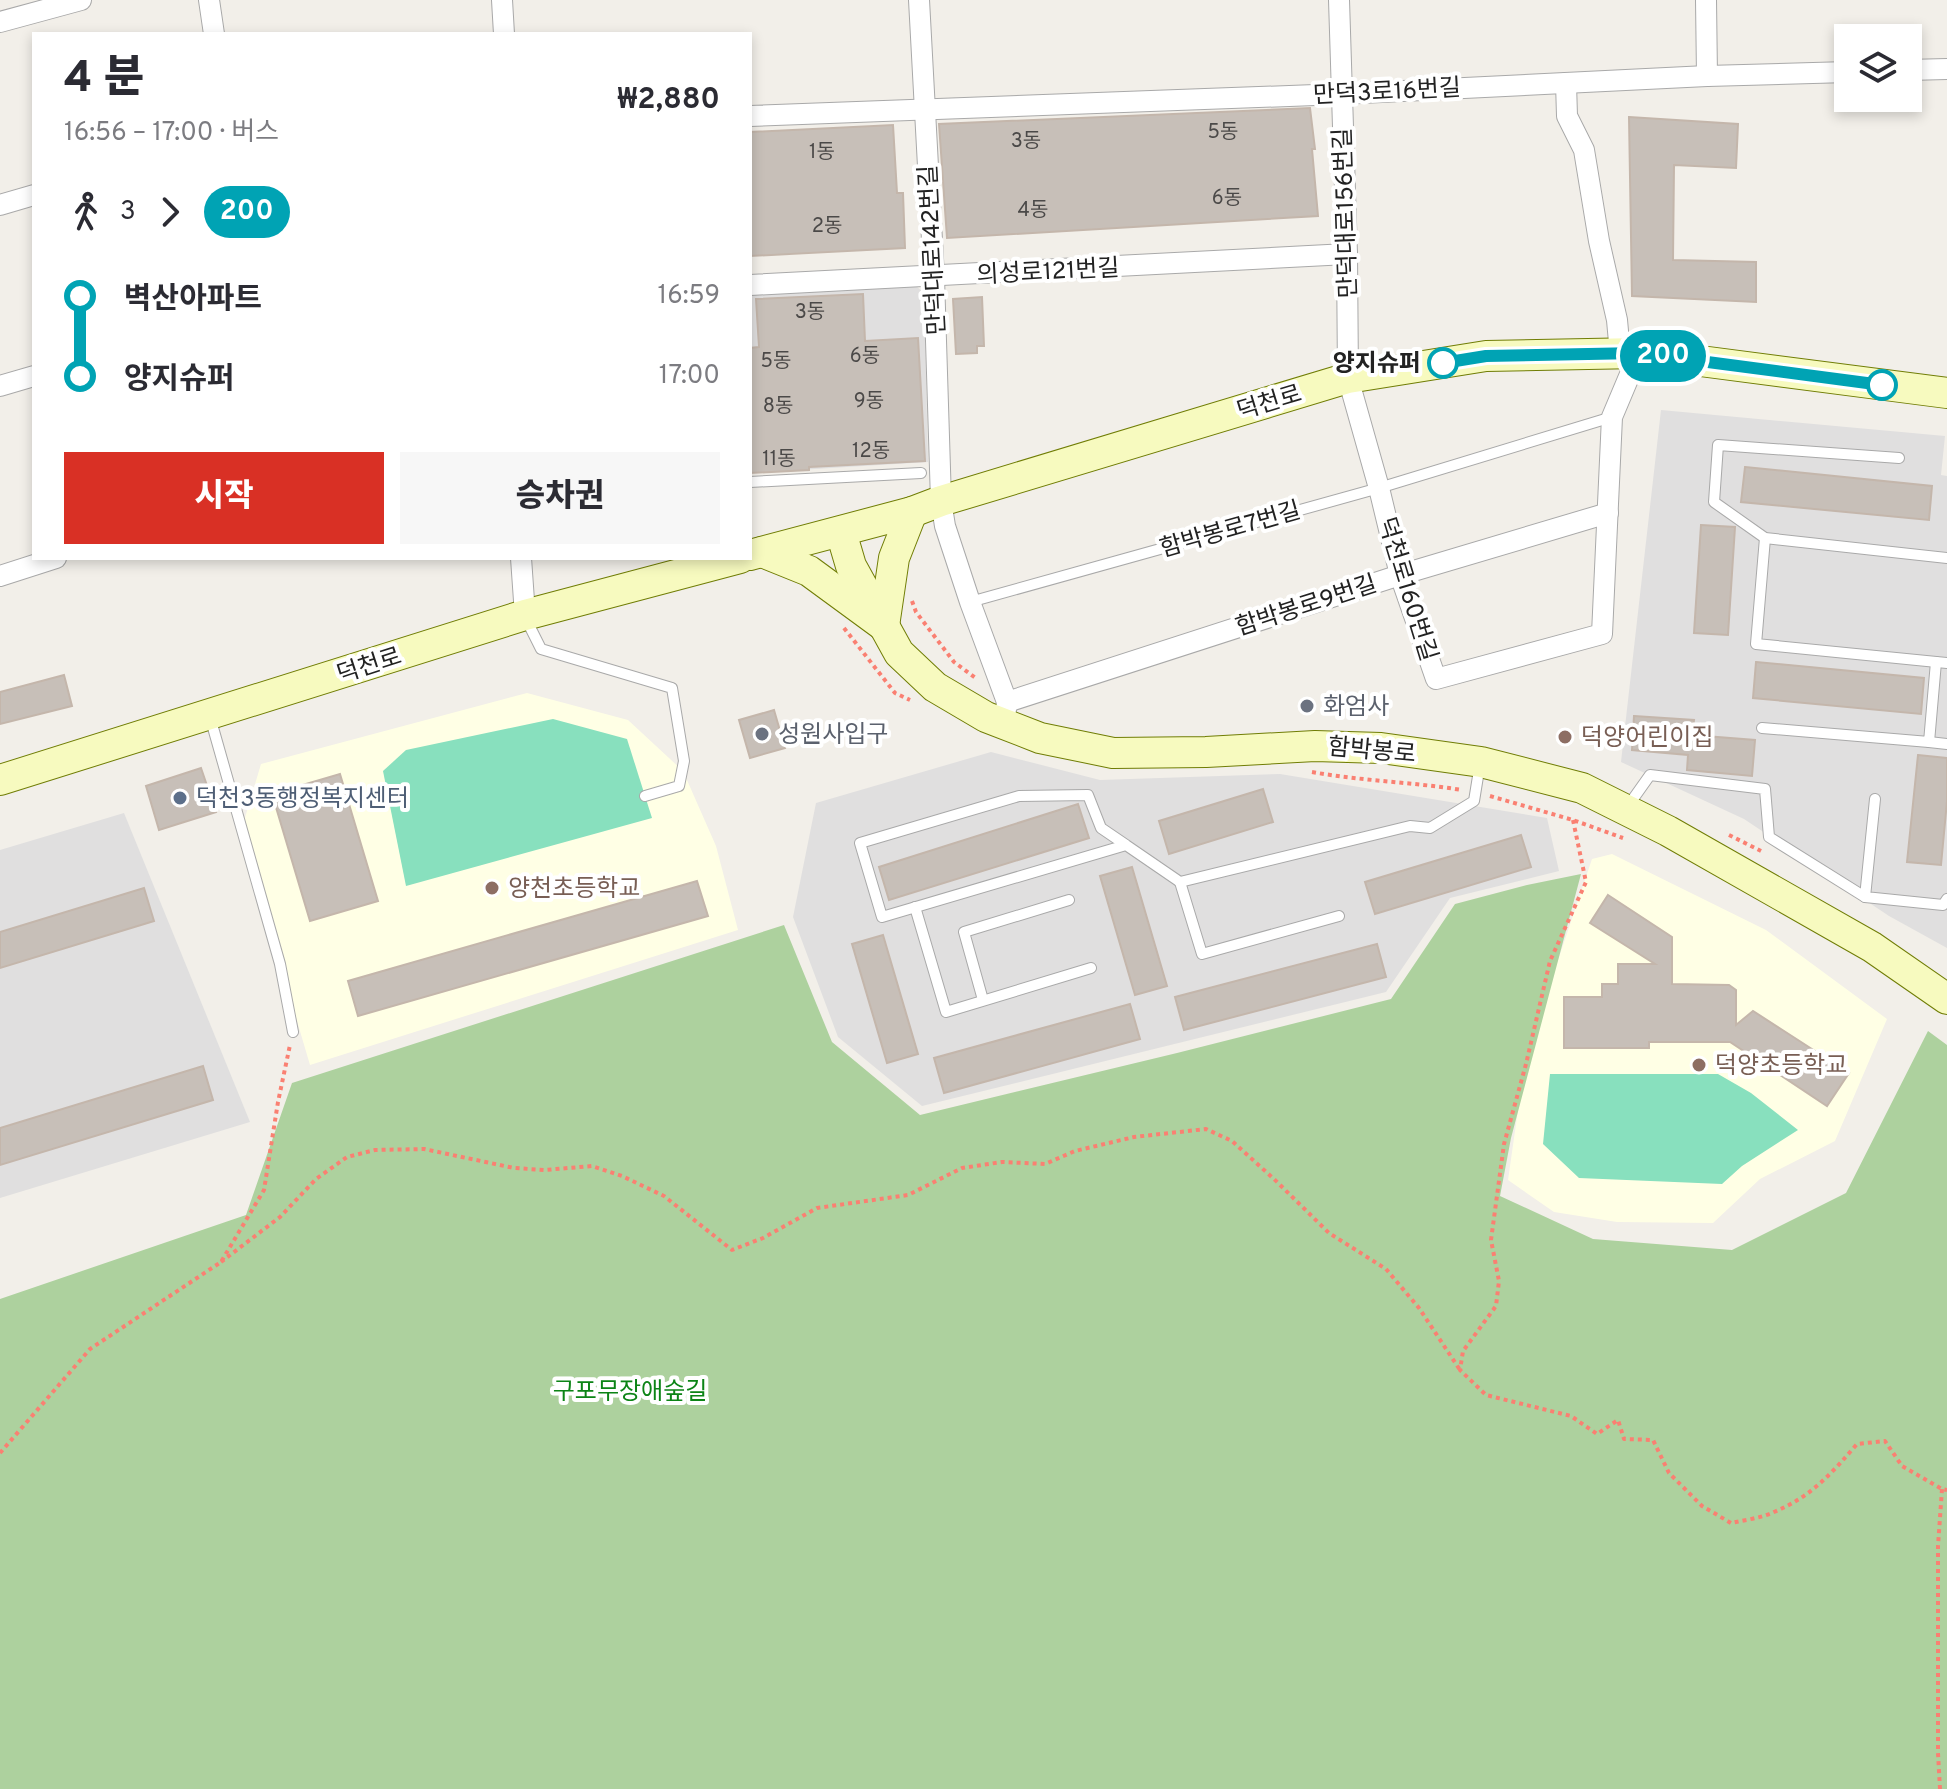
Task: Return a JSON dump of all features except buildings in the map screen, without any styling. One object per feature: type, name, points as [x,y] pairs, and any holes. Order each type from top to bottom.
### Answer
[{"type":"main road","name":"덕천로","points":[[752,555],[912,512],[1348,378],[1486,356],[1630,353],[1947,393]]},
{"type":"main road","points":[[752,555],[809,571],[884,626],[894,558],[912,512]]},
{"type":"main road","name":"함박봉로","points":[[841,532],[851,566],[899,653],[935,687],[986,717],[1005,713],[1040,738],[1113,753],[1315,746],[1381,748],[1481,762],[1582,788],[1668,831],[1872,947],[1947,999]]},
{"type":"main road","name":"덕천로","points":[[0,780],[525,615],[732,560]]},
{"type":"street","points":[[0,22],[81,0]]},
{"type":"street","points":[[209,0],[214,32]]},
{"type":"street","points":[[502,0],[504,32]]},
{"type":"street","name":"만덕대로142번길","points":[[919,0],[934,277],[941,501],[945,526],[970,602]]},
{"type":"street","name":"만덕대로156번길","points":[[1339,0],[1348,378]]},
{"type":"street","points":[[1706,0],[1707,76]]},
{"type":"street","points":[[1922,70],[1947,69]]},
{"type":"street","name":"만덕3로16번길","points":[[752,116],[1834,72]]},
{"type":"street","points":[[1566,83],[1567,116],[1584,150],[1599,241],[1617,320],[1630,353],[1612,417],[1608,513]]},
{"type":"street","points":[[0,205],[32,196]]},
{"type":"street","name":"의성로121번길","points":[[752,285],[1347,254]]},
{"type":"street","points":[[0,386],[32,377]]},
{"type":"street","name":"덕천로160번길","points":[[1348,378],[1400,575],[1436,679],[1602,634],[1608,513]]},
{"type":"street","name":"함박봉로9번길","points":[[1005,713],[1400,575],[1608,513]]},
{"type":"street","points":[[0,576],[50,560]]},
{"type":"street","points":[[521,560],[525,615]]},
{"type":"street","points":[[970,602],[1005,713]]},
{"type":"lane","name":"함박봉로7번길","points":[[970,602],[1379,488],[1612,417]]},
{"type":"lane","points":[[1899,458],[1718,445],[1714,502],[1765,538],[1947,558]]},
{"type":"lane","points":[[752,482],[921,473]]},
{"type":"lane","points":[[1765,538],[1756,644],[1942,662],[1929,742]]},
{"type":"lane","points":[[525,615],[541,649],[672,688],[684,761],[679,786],[645,796]]},
{"type":"lane","points":[[209,715],[280,964],[293,1032]]},
{"type":"lane","points":[[1762,728],[1947,744]]},
{"type":"lane","points":[[1180,882],[1410,826],[1430,828],[1474,801],[1481,762]]},
{"type":"lane","points":[[1625,810],[1650,775],[1765,789],[1769,837],[1865,897],[1946,905]]},
{"type":"lane","points":[[1126,845],[882,917],[860,843],[1019,796],[1088,795],[1101,828],[1126,845],[1180,882],[1202,954],[1339,916]]},
{"type":"lane","points":[[1865,897],[1875,799]]},
{"type":"lane","points":[[983,1000],[964,932],[1069,900]]},
{"type":"lane","points":[[915,907],[946,1012],[1091,968]]},
{"type":"path","points":[[908,590],[916,612],[954,662],[1005,713]]},
{"type":"path","points":[[835,617],[895,693],[916,702]]},
{"type":"path","points":[[1306,771],[1475,792],[1573,820],[1635,844]]},
{"type":"path","points":[[1460,1370],[1463,1351],[1496,1306],[1499,1281],[1491,1240],[1504,1144],[1550,961],[1586,882],[1573,820]]},
{"type":"path","points":[[221,1262],[264,1190],[293,1032]]},
{"type":"path","points":[[0,1453],[90,1349],[221,1262],[280,1217],[316,1179],[347,1157],[375,1150],[424,1149],[514,1168],[545,1170],[592,1166],[664,1196],[732,1250],[763,1238],[817,1208],[908,1195],[962,1168],[1002,1162],[1045,1164],[1075,1151],[1134,1137],[1206,1129],[1232,1141],[1329,1233],[1386,1269],[1419,1308],[1460,1370],[1486,1395],[1571,1416],[1597,1434],[1618,1420],[1624,1439],[1653,1440],[1669,1473],[1702,1506],[1731,1523],[1773,1513],[1806,1495],[1831,1475],[1857,1444],[1885,1441],[1902,1466],[1945,1490],[1938,1546],[1940,1789]]},
{"type":"shaded area","points":[[916,286],[924,293],[928,462],[752,473],[752,294]]},
{"type":"shaded area","points":[[1661,410],[1945,436],[1941,475],[1947,476],[1947,948],[1889,916],[1744,819],[1621,762]]},
{"type":"shaded area","name":"양천초등학교","points":[[527,693],[628,720],[683,771],[716,846],[738,930],[310,1065],[241,831],[261,764]]},
{"type":"shaded area","points":[[991,752],[1100,780],[1280,774],[1547,818],[1559,871],[1450,898],[1386,992],[922,1106],[838,1037],[793,917],[816,803]]},
{"type":"shaded area","points":[[124,813],[250,1122],[0,1198],[0,850]]},
{"type":"shaded area","name":"덕양초등학교","points":[[1612,854],[1766,930],[1887,1019],[1835,1141],[1760,1179],[1713,1223],[1617,1222],[1554,1212],[1508,1180],[1518,1110],[1551,981],[1592,859]]},
{"type":"green space","points":[[553,719],[627,739],[652,818],[406,886],[383,771],[406,750]]},
{"type":"green space","name":"구포무장애숲길","points":[[1581,874],[1511,1138],[1500,1196],[1593,1239],[1732,1250],[1846,1193],[1928,1031],[1947,1045],[1947,1789],[0,1789],[0,1299],[246,1215],[292,1083],[784,925],[832,1042],[920,1115],[1391,999],[1455,904]]},
{"type":"green space","points":[[1550,1074],[1718,1074],[1751,1093],[1798,1130],[1742,1166],[1722,1184],[1579,1178],[1543,1144]]},
{"type":"bus line","name":"200","points":[[1443,363],[1486,356],[1639,353],[1882,385]]},
{"type":"place","name":"양지슈퍼","points":[[1443,363]]},
{"type":"place","name":"화엄사","points":[[1307,706]]},
{"type":"place","name":"성원사입구","points":[[762,734]]},
{"type":"place","name":"덕양어린이집","points":[[1565,737]]},
{"type":"place","name":"덕천3동행정복지센터","points":[[180,798]]},
{"type":"place","name":"양천초등학교","points":[[492,888]]},
{"type":"place","name":"덕양초등학교","points":[[1699,1065]]}]
